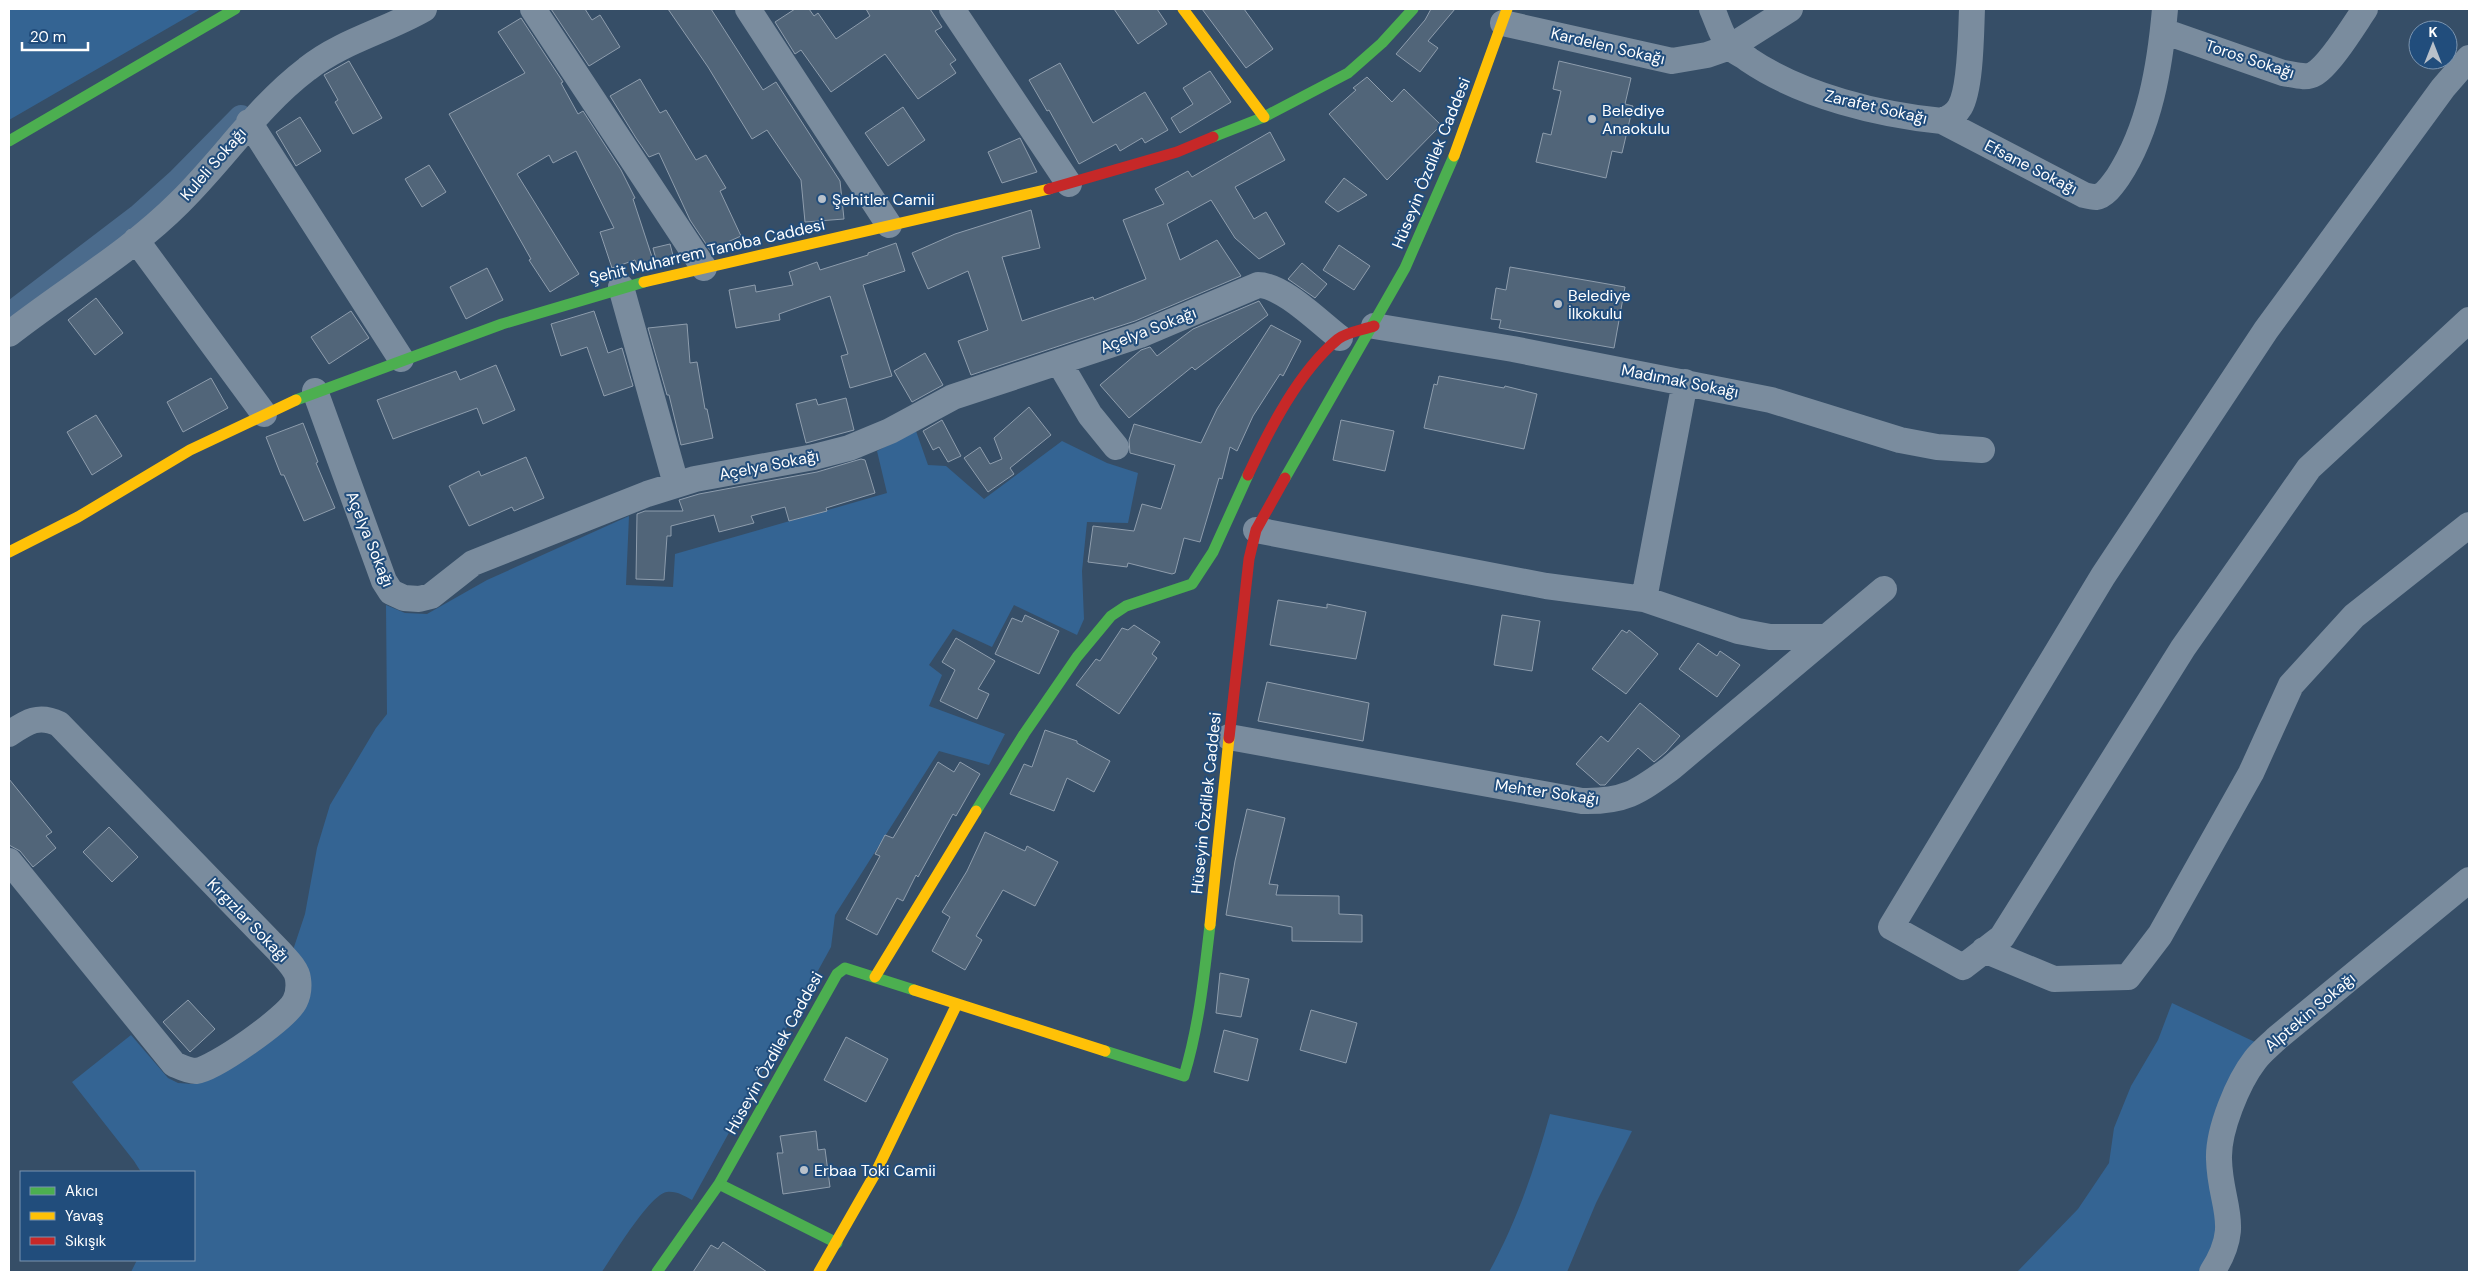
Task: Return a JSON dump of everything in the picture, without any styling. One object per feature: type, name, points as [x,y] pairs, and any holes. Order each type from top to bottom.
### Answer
[{"type":"street","points":[[9,141],[235,9]]},
{"type":"street","name":"Kuleli Sokağı","points":[[9,334],[136,240],[179,204],[206,175],[249,122],[282,89],[308,67],[342,46],[375,34],[424,9]]},
{"type":"street","points":[[533,9],[704,268]]},
{"type":"street","points":[[748,9],[889,226]]},
{"type":"street","points":[[952,9],[1069,184]]},
{"type":"street","points":[[1182,9],[1264,117]]},
{"type":"street","name":"Şehit Muharrem Tanoba Caddesi","points":[[9,552],[66,524],[190,450],[264,414],[315,391],[552,306],[621,287],[1069,184],[1177,152],[1264,117],[1348,73],[1382,43],[1413,9]]},
{"type":"street","points":[[1712,9],[1730,47]]},
{"type":"street","name":"Kardelen Sokağı","points":[[1505,16],[1672,61],[1707,55],[1730,47],[1790,9]]},
{"type":"street","name":"Zarafet Sokağı","points":[[1730,47],[1761,68],[1824,95],[1877,110],[1942,121],[1952,117],[1961,106],[1969,58],[1972,9]]},
{"type":"street","name":"Toros Sokağı","points":[[2164,20],[2284,73],[2302,76],[2314,75],[2324,65],[2365,9]]},
{"type":"street","name":"Hüseyin Özdilek Caddesi","points":[[657,1272],[719,1184],[836,974],[845,968],[1184,1076],[1195,1040],[1201,1008],[1249,559],[1256,530],[1374,326],[1405,268],[1438,194],[1505,16]]},
{"type":"street","name":"Efsane Sokağı","points":[[1942,121],[2084,195],[2096,197],[2104,194],[2114,183],[2139,138],[2154,83],[2164,20]]},
{"type":"street","points":[[2469,58],[2437,96],[2261,338],[2103,576],[1891,927],[1963,967],[2002,937],[2183,648],[2309,468],[2469,320]]},
{"type":"street","points":[[249,122],[401,359]]},
{"type":"street","points":[[136,240],[264,414]]},
{"type":"street","name":"Açelya Sokağı","points":[[315,391],[384,581],[391,592],[404,598],[419,599],[431,596],[474,563],[676,484],[814,457],[849,448],[890,431],[953,397],[1140,335],[1258,285],[1266,285],[1281,293],[1340,338]]},
{"type":"street","points":[[621,287],[676,484]]},
{"type":"street","points":[[876,977],[1024,734],[1097,631],[1111,616],[1126,606],[1192,584],[1198,577],[1268,435],[1288,400],[1322,355],[1340,338],[1355,331],[1374,326]]},
{"type":"street","name":"Madımak Sokağı","points":[[1374,326],[1685,382],[1771,400],[1900,440],[1937,447],[1982,450]]},
{"type":"street","points":[[1059,362],[1090,415],[1116,446]]},
{"type":"street","points":[[1644,599],[1685,382]]},
{"type":"street","points":[[1984,950],[2054,978],[2128,977],[2160,935],[2251,773],[2291,685],[2354,616],[2469,525]]},
{"type":"street","points":[[1256,530],[1546,586],[1644,599],[1738,631],[1770,637],[1826,637]]},
{"type":"street","name":"Mehter Sokağı","points":[[1229,737],[1582,801],[1604,802],[1621,799],[1642,789],[1671,768],[1884,589]]},
{"type":"street","name":"Kırgızlar Sokağı","points":[[9,734],[39,719],[48,719],[59,724],[279,951],[298,976],[298,989],[294,1003],[280,1018],[212,1066],[196,1070],[184,1069],[174,1064],[9,861]]},
{"type":"street","name":"Alptekin Sokağı","points":[[2212,1272],[2230,1228],[2218,1158],[2224,1128],[2234,1098],[2255,1060],[2277,1038],[2469,880]]},
{"type":"street","points":[[819,1272],[880,1166],[957,1004]]},
{"type":"street","points":[[719,1184],[837,1243]]},
{"type":"shaded area","points":[[9,9],[201,9],[9,120]]},
{"type":"shaded area","points":[[916,431],[928,465],[946,466],[984,499],[1062,441],[1107,463],[1138,473],[1128,523],[1087,522],[1082,571],[1084,619],[1077,635],[1014,605],[992,647],[953,629],[929,665],[942,675],[929,706],[1005,734],[989,765],[939,751],[835,915],[831,947],[692,1200],[674,1192],[660,1195],[642,1214],[602,1272],[131,1272],[136,1261],[195,1261],[195,1171],[140,1171],[72,1082],[131,1035],[168,1078],[178,1083],[193,1084],[303,1007],[293,950],[305,914],[317,848],[330,805],[376,728],[387,714],[386,605],[405,613],[427,614],[487,580],[629,516],[626,585],[673,587],[675,554],[887,493],[877,451]]},
{"type":"shaded area","points":[[2172,1003],[2255,1042],[2232,1076],[2218,1235],[2202,1272],[2017,1272],[2078,1209],[2109,1163],[2114,1128],[2131,1086],[2158,1040]]},
{"type":"shaded area","points":[[1550,1114],[1632,1131],[1596,1203],[1567,1272],[1489,1272],[1508,1234],[1524,1195]]},
{"type":"building","points":[[551,9],[585,9],[592,20],[600,15],[620,47],[589,66]]},
{"type":"building","points":[[668,9],[711,9],[763,90],[776,82],[840,181],[844,219],[805,222],[801,180],[767,130],[752,139],[708,67]]},
{"type":"building","points":[[795,9],[809,9],[814,16],[818,13],[836,39],[870,16],[866,9],[930,9],[942,27],[935,31],[956,60],[950,64],[956,73],[918,99],[885,54],[831,92],[801,50],[795,54],[775,22]]},
{"type":"building","points":[[1114,9],[1157,9],[1167,24],[1138,44]]},
{"type":"building","points":[[1202,9],[1244,9],[1273,49],[1246,68]]},
{"type":"building","points":[[1431,9],[1455,9],[1428,41],[1438,48],[1420,72],[1396,54],[1425,20]]},
{"type":"building","points":[[521,18],[563,82],[561,83],[578,114],[583,111],[621,170],[635,198],[633,199],[654,263],[638,267],[635,260],[612,268],[600,232],[614,228],[576,151],[553,163],[549,155],[517,174],[579,274],[550,292],[529,260],[531,259],[449,114],[525,73],[498,32]]},
{"type":"building","points":[[349,61],[382,118],[353,134],[335,102],[338,100],[324,75]]},
{"type":"building","name":"Belediye Anaokulu","points":[[1559,61],[1631,78],[1625,104],[1633,106],[1622,153],[1612,151],[1606,178],[1536,162],[1543,133],[1551,135],[1561,91],[1553,89]]},
{"type":"building","points":[[1060,63],[1093,123],[1145,92],[1168,130],[1145,143],[1142,138],[1120,151],[1116,144],[1079,164],[1049,110],[1047,111],[1029,80]]},
{"type":"building","points":[[1210,71],[1231,102],[1180,133],[1171,118],[1193,104],[1183,88]]},
{"type":"building","points":[[1367,77],[1392,102],[1404,89],[1441,125],[1387,180],[1329,114],[1356,90],[1353,88]]},
{"type":"building","points":[[640,79],[660,113],[666,110],[696,160],[706,155],[726,188],[720,191],[741,236],[710,250],[690,220],[659,153],[649,157],[636,138],[610,96]]},
{"type":"building","points":[[903,107],[925,140],[888,166],[865,133]]},
{"type":"building","points":[[300,117],[321,151],[296,166],[276,132]]},
{"type":"building","points":[[1270,132],[1285,160],[1235,187],[1254,219],[1266,212],[1285,244],[1259,259],[1235,238],[1211,200],[1167,224],[1180,260],[1217,240],[1241,276],[1135,321],[971,375],[958,341],[988,330],[968,271],[928,289],[912,253],[955,234],[1031,210],[1040,248],[1002,257],[1022,321],[1093,297],[1094,300],[1146,279],[1123,220],[1164,204],[1155,189],[1188,171],[1192,177]]},
{"type":"building","points":[[1020,138],[1037,172],[1002,183],[988,152]]},
{"type":"building","points":[[429,165],[446,192],[422,207],[405,179]]},
{"type":"building","points":[[1344,178],[1367,195],[1338,212],[1325,202]]},
{"type":"building","points":[[896,243],[905,271],[863,285],[892,376],[850,388],[841,356],[848,354],[830,296],[779,314],[780,320],[736,328],[729,290],[755,285],[756,292],[793,285],[789,272],[817,262],[820,270],[868,255],[868,253]]},
{"type":"building","points":[[670,244],[674,259],[657,263],[653,248]]},
{"type":"building","points":[[1339,245],[1370,266],[1354,290],[1323,270]]},
{"type":"building","points":[[1302,263],[1327,284],[1315,298],[1288,279]]},
{"type":"building","name":"Belediye İlkokulu","points":[[1510,267],[1625,287],[1614,348],[1499,328],[1501,320],[1491,319],[1496,288],[1506,290]]},
{"type":"building","points":[[487,268],[503,300],[466,319],[450,287]]},
{"type":"building","points":[[96,298],[123,333],[95,355],[68,320]]},
{"type":"building","points":[[1259,301],[1268,315],[1195,370],[1192,367],[1129,418],[1100,385],[1141,350],[1150,347],[1157,356],[1193,329]]},
{"type":"building","points":[[351,311],[369,338],[329,364],[311,337]]},
{"type":"building","points":[[594,311],[608,353],[622,348],[633,386],[604,396],[587,347],[561,356],[551,324]]},
{"type":"building","points":[[687,324],[690,363],[697,362],[705,409],[707,409],[713,438],[681,445],[669,395],[667,395],[648,328]]},
{"type":"building","points":[[1271,325],[1301,341],[1283,376],[1280,374],[1253,416],[1237,451],[1230,447],[1222,479],[1219,478],[1200,542],[1184,538],[1175,573],[1172,574],[1128,563],[1127,567],[1088,562],[1093,526],[1134,531],[1142,504],[1161,509],[1163,503],[1175,465],[1130,453],[1129,440],[1134,424],[1201,443],[1217,409]]},
{"type":"building","points":[[925,353],[943,385],[912,402],[894,371]]},
{"type":"building","points":[[496,365],[515,410],[483,424],[477,408],[393,439],[377,400],[456,371],[460,380]]},
{"type":"building","points":[[1439,376],[1504,388],[1505,386],[1537,394],[1524,449],[1424,428],[1434,384],[1437,385]]},
{"type":"building","points":[[211,378],[228,408],[183,432],[167,402]]},
{"type":"building","points":[[846,398],[854,430],[806,443],[796,404],[816,399],[818,405]]},
{"type":"building","points":[[1029,407],[1051,435],[1010,468],[1014,474],[988,492],[964,458],[980,447],[990,464],[1002,459],[994,438]]},
{"type":"building","points":[[96,415],[122,456],[92,475],[67,432]]},
{"type":"building","points":[[942,420],[961,456],[948,462],[939,447],[933,450],[923,431]]},
{"type":"building","points":[[1341,420],[1394,431],[1385,471],[1333,460]]},
{"type":"building","points":[[303,423],[318,462],[316,463],[335,508],[304,521],[284,475],[281,475],[266,437]]},
{"type":"building","points":[[526,457],[544,498],[514,511],[512,507],[469,526],[449,486],[479,471],[481,476]]},
{"type":"building","points":[[861,459],[865,460],[875,493],[826,508],[827,511],[789,521],[785,507],[751,516],[754,523],[719,532],[714,515],[671,526],[671,536],[667,536],[664,580],[636,579],[637,514],[645,511],[683,511],[679,500],[699,494],[817,472]]},
{"type":"building","points":[[1278,600],[1327,608],[1327,604],[1366,612],[1356,659],[1270,645]]},
{"type":"building","points":[[1025,615],[1059,631],[1039,674],[995,654],[1012,618],[1022,622]]},
{"type":"building","points":[[1502,615],[1540,621],[1532,671],[1494,665]]},
{"type":"building","points":[[1134,625],[1160,642],[1152,654],[1157,658],[1119,714],[1076,685],[1096,659],[1100,661],[1122,628],[1128,630]]},
{"type":"building","points":[[1622,630],[1627,633],[1629,630],[1658,654],[1626,694],[1592,669]]},
{"type":"building","points":[[956,638],[995,661],[978,689],[989,694],[977,719],[940,701],[955,670],[942,662]]},
{"type":"building","points":[[1698,643],[1717,656],[1720,651],[1740,665],[1717,697],[1679,669]]},
{"type":"building","points":[[1267,682],[1369,703],[1363,741],[1258,721]]},
{"type":"building","points":[[1640,703],[1680,736],[1654,762],[1638,748],[1605,785],[1600,785],[1576,764],[1601,736],[1608,742]]},
{"type":"building","points":[[1045,730],[1077,741],[1077,743],[1110,761],[1094,792],[1067,778],[1054,811],[1010,794],[1024,764],[1032,767]]},
{"type":"building","points":[[938,762],[954,772],[960,762],[980,774],[956,816],[953,814],[918,877],[916,875],[903,901],[897,898],[877,935],[846,919],[880,856],[875,854],[885,835],[893,838]]},
{"type":"building","points":[[9,779],[52,832],[46,836],[56,848],[33,867],[20,851],[9,845]]},
{"type":"building","points":[[1247,809],[1285,818],[1269,884],[1278,885],[1276,895],[1339,896],[1339,914],[1362,915],[1362,942],[1292,941],[1292,927],[1226,915],[1235,861]]},
{"type":"building","points":[[109,827],[138,857],[112,882],[83,852]]},
{"type":"building","points":[[985,832],[1025,851],[1027,846],[1058,862],[1035,906],[1003,890],[976,936],[982,940],[965,970],[932,951],[950,917],[942,912],[967,871]]},
{"type":"building","points":[[1220,973],[1249,979],[1241,1017],[1216,1013]]},
{"type":"building","points":[[188,1000],[215,1029],[190,1052],[163,1022]]},
{"type":"building","points":[[1311,1010],[1357,1023],[1346,1063],[1300,1050]]},
{"type":"building","points":[[1224,1030],[1258,1039],[1248,1081],[1214,1072]]},
{"type":"building","points":[[846,1037],[888,1059],[866,1102],[824,1080]]},
{"type":"building","name":"Erbaa Toki Camii","points":[[816,1131],[818,1150],[825,1149],[830,1187],[783,1194],[777,1153],[783,1153],[780,1136]]},
{"type":"building","points":[[723,1242],[767,1272],[693,1272],[711,1245],[718,1249]]},
{"type":"waterway","points":[[9,315],[140,215],[179,180],[241,117]]},
{"type":"traffic: fast","points":[[9,141],[235,9]]},
{"type":"traffic: fast","points":[[1213,137],[1264,117],[1348,73],[1382,43],[1413,9]]},
{"type":"traffic: fast","points":[[1285,478],[1405,268],[1454,156]]},
{"type":"traffic: fast","points":[[296,400],[502,324],[644,282]]},
{"type":"traffic: fast","points":[[976,811],[1024,734],[1077,657],[1111,616],[1126,606],[1192,584],[1213,552],[1248,475]]},
{"type":"traffic: fast","points":[[1105,1051],[1184,1076],[1197,1020],[1210,925]]},
{"type":"traffic: fast","points":[[657,1272],[719,1184],[837,974],[845,968],[914,990]]},
{"type":"traffic: fast","points":[[719,1184],[837,1243]]},
{"type":"traffic: slow","points":[[1183,9],[1264,117]]},
{"type":"traffic: slow","points":[[1454,156],[1507,9]]},
{"type":"traffic: slow","points":[[644,282],[1049,189]]},
{"type":"traffic: slow","points":[[9,552],[78,517],[190,450],[296,400]]},
{"type":"traffic: slow","points":[[1210,925],[1229,738]]},
{"type":"traffic: slow","points":[[875,977],[976,811]]},
{"type":"traffic: slow","points":[[914,990],[1105,1051]]},
{"type":"traffic: slow","points":[[819,1272],[875,1174],[957,1004]]},
{"type":"traffic: jam","points":[[1049,189],[1177,152],[1213,137]]},
{"type":"traffic: jam","points":[[1248,475],[1275,421],[1310,367],[1338,339],[1350,333],[1374,326]]},
{"type":"traffic: jam","points":[[1229,738],[1249,559],[1256,530],[1285,478]]},
{"type":"place","name":"Belediye Anaokulu","points":[[1592,119]]},
{"type":"place","name":"Şehitler Camii","points":[[822,199]]},
{"type":"place","name":"Belediye İlkokulu","points":[[1558,304]]},
{"type":"place","name":"Erbaa Toki Camii","points":[[804,1170]]}]
